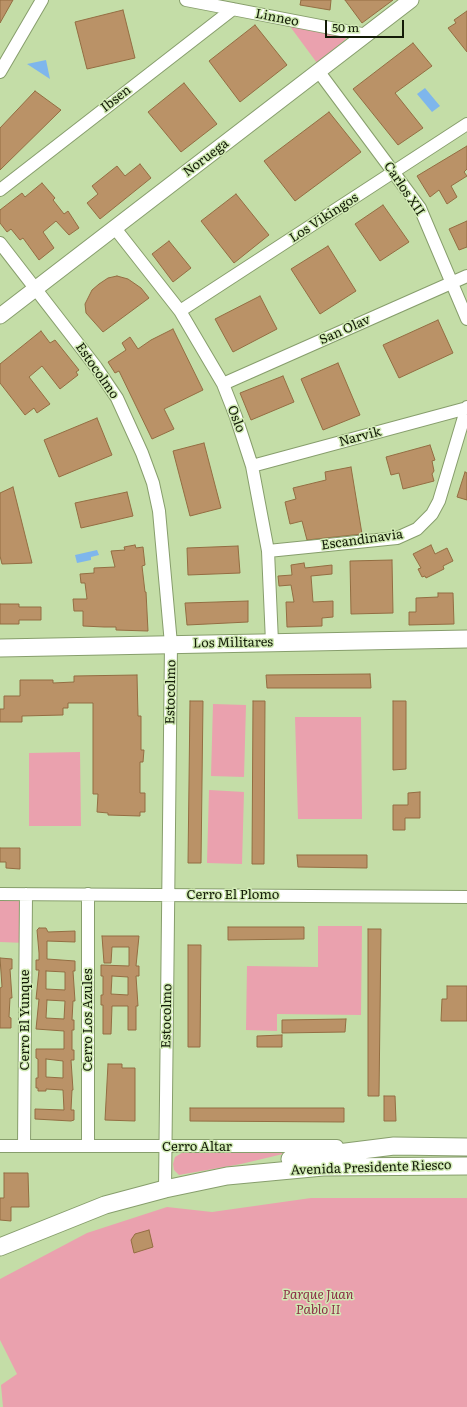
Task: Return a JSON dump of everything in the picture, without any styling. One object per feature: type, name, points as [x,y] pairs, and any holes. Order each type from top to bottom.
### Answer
[{"type":"main road","name":"Los Militares","points":[[0,648],[467,638]]},
{"type":"main road","name":"Avenida Presidente Riesco","points":[[0,1247],[106,1205],[165,1189],[227,1176],[283,1160],[394,1146],[467,1147]]},
{"type":"main road","name":"Avenida Presidente Riesco","points":[[227,1176],[329,1166],[467,1166]]},
{"type":"street","points":[[0,72],[42,0]]},
{"type":"street","name":"Linneo","points":[[186,0],[367,35]]},
{"type":"street","name":"Noruega","points":[[0,316],[411,0]]},
{"type":"street","name":"Ibsen","points":[[0,190],[233,9]]},
{"type":"street","name":"Carlos XII","points":[[319,72],[420,208],[467,319]]},
{"type":"street","name":"Los Vikingos","points":[[180,312],[467,124]]},
{"type":"street","name":"Oslo","points":[[114,227],[180,312],[223,384],[242,432],[252,466],[268,551],[272,642]]},
{"type":"street","name":"Estocolmo","points":[[0,243],[34,289],[96,367],[117,398],[142,453],[153,483],[159,511],[171,644],[165,1189]]},
{"type":"street","name":"San Olav","points":[[223,384],[467,276]]},
{"type":"street","name":"Narvik","points":[[252,466],[467,407]]},
{"type":"street","name":"Escandinavia","points":[[268,551],[396,538],[417,529],[432,514],[439,501],[467,407]]},
{"type":"street","name":"Cerro El Plomo","points":[[0,894],[467,897]]},
{"type":"street","name":"Cerro El Yunque","points":[[24,1146],[26,894]]},
{"type":"street","name":"Cerro Los Azules","points":[[88,894],[88,1146]]},
{"type":"street","name":"Cerro Altar","points":[[0,1146],[394,1146]]},
{"type":"green space","points":[[289,25],[344,35],[346,39],[317,63]]},
{"type":"green space","points":[[213,704],[246,705],[244,777],[211,776]]},
{"type":"green space","points":[[295,717],[361,717],[362,819],[298,819]]},
{"type":"green space","points":[[80,752],[81,826],[29,826],[29,753]]},
{"type":"green space","points":[[209,790],[244,792],[242,864],[207,863]]},
{"type":"green space","points":[[0,894],[26,894],[26,943],[0,942]]},
{"type":"green space","points":[[318,926],[362,926],[361,1015],[277,1014],[277,1031],[246,1030],[247,966],[318,967]]},
{"type":"green space","points":[[185,1151],[280,1152],[283,1154],[241,1164],[179,1175],[174,1170],[173,1164],[175,1157]]},
{"type":"green space","name":"Parque Juan Pablo II","points":[[311,1198],[467,1198],[467,1407],[3,1407],[1,1385],[17,1374],[0,1340],[0,1279],[87,1233],[167,1207],[212,1212]]},
{"type":"water","points":[[46,60],[50,79],[27,64]]},
{"type":"water","points":[[425,88],[440,106],[432,112],[417,94]]},
{"type":"water","points":[[97,550],[99,555],[91,557],[91,560],[77,563],[75,555]]},
{"type":"building","points":[[0,0],[13,0],[0,23]]},
{"type":"building","points":[[301,0],[331,0],[330,10],[300,5]]},
{"type":"building","points":[[345,0],[393,0],[362,23]]},
{"type":"building","points":[[123,10],[135,58],[87,69],[75,22]]},
{"type":"building","points":[[467,11],[467,52],[448,28],[456,23],[454,20]]},
{"type":"building","points":[[255,25],[287,65],[240,102],[209,61]]},
{"type":"building","points":[[413,43],[432,66],[395,93],[423,128],[398,145],[353,89]]},
{"type":"building","points":[[184,83],[217,124],[181,152],[148,112]]},
{"type":"building","points":[[35,91],[61,110],[0,170],[0,128]]},
{"type":"building","points":[[329,112],[361,152],[295,201],[264,161]]},
{"type":"building","points":[[467,146],[467,169],[464,172],[467,176],[451,186],[457,197],[447,204],[439,190],[430,197],[417,176]]},
{"type":"building","points":[[140,164],[151,178],[100,219],[87,203],[98,194],[92,186],[117,166],[125,176]]},
{"type":"building","points":[[42,183],[55,198],[53,200],[64,214],[68,211],[79,228],[69,235],[56,221],[43,232],[54,248],[39,260],[23,238],[20,240],[11,229],[7,232],[0,223],[0,210],[22,193],[25,197]]},
{"type":"building","points":[[236,194],[269,235],[234,263],[201,221]]},
{"type":"building","points":[[383,205],[409,242],[380,261],[355,224]]},
{"type":"building","points":[[467,221],[467,247],[459,250],[449,229]]},
{"type":"building","points":[[169,241],[191,268],[173,282],[152,254]]},
{"type":"building","points":[[328,246],[356,291],[320,314],[291,269]]},
{"type":"building","points":[[117,276],[128,279],[141,288],[149,298],[103,332],[86,313],[85,304],[92,290],[108,278]]},
{"type":"building","points":[[260,296],[277,329],[233,352],[215,319]]},
{"type":"building","points":[[438,320],[453,353],[399,378],[383,345]]},
{"type":"building","points":[[173,329],[203,390],[164,409],[174,429],[152,439],[119,371],[115,373],[108,362],[126,350],[122,343],[130,337],[138,349],[151,340]]},
{"type":"building","points":[[41,331],[50,343],[55,340],[79,370],[76,372],[78,375],[60,389],[42,366],[29,377],[50,404],[37,413],[34,408],[25,415],[0,383],[0,364]]},
{"type":"building","points":[[338,363],[360,415],[323,430],[301,379]]},
{"type":"building","points":[[283,376],[294,402],[251,420],[240,393]]},
{"type":"building","points":[[97,418],[112,455],[59,477],[44,440]]},
{"type":"building","points":[[204,443],[221,508],[190,516],[173,451]]},
{"type":"building","points":[[430,445],[435,460],[432,461],[434,471],[432,474],[434,481],[403,489],[399,473],[391,475],[386,457]]},
{"type":"building","points":[[351,467],[362,534],[307,540],[302,521],[290,524],[285,502],[296,499],[293,488],[326,480],[325,472]]},
{"type":"building","points":[[465,472],[467,473],[467,500],[457,497]]},
{"type":"building","points":[[13,487],[32,563],[2,564],[0,556],[0,493]]},
{"type":"building","points":[[127,492],[133,516],[81,528],[75,503]]},
{"type":"building","points":[[135,545],[136,548],[143,547],[145,565],[142,566],[146,592],[148,631],[116,630],[116,627],[83,626],[83,611],[74,611],[73,599],[87,599],[85,583],[81,583],[80,574],[94,573],[94,568],[115,567],[111,551],[125,550],[124,547]]},
{"type":"building","points":[[431,545],[435,554],[447,548],[453,561],[443,566],[444,569],[426,578],[425,576],[422,577],[418,569],[421,568],[413,554]]},
{"type":"building","points":[[238,546],[240,573],[188,575],[187,548]]},
{"type":"building","points":[[392,560],[393,613],[351,614],[350,561]]},
{"type":"building","points":[[304,563],[305,568],[332,565],[332,574],[311,576],[313,602],[333,601],[333,617],[322,618],[322,626],[287,627],[286,602],[294,602],[291,585],[279,586],[278,576],[292,575],[291,565]]},
{"type":"building","points":[[438,593],[453,593],[454,624],[409,625],[409,612],[416,612],[416,598],[438,597]]},
{"type":"building","points":[[248,601],[248,622],[187,625],[185,603]]},
{"type":"building","points":[[0,604],[19,604],[19,607],[41,607],[41,620],[19,620],[19,624],[0,624]]},
{"type":"building","points":[[370,674],[371,688],[267,688],[266,675]]},
{"type":"building","points":[[137,675],[138,716],[141,716],[141,750],[144,750],[143,762],[140,762],[140,793],[145,793],[145,812],[140,812],[140,816],[108,815],[108,813],[97,812],[98,794],[93,794],[93,703],[68,703],[68,708],[63,708],[63,715],[22,716],[22,722],[0,722],[0,709],[4,709],[4,696],[20,696],[20,680],[53,680],[53,683],[74,682],[74,676]]},
{"type":"building","points":[[190,701],[203,701],[201,863],[188,863]]},
{"type":"building","points":[[253,701],[265,701],[264,864],[252,864]]},
{"type":"building","points":[[393,701],[406,701],[406,769],[393,770]]},
{"type":"building","points":[[420,792],[420,818],[405,818],[405,830],[393,830],[393,805],[408,805],[408,793]]},
{"type":"building","points":[[0,848],[20,848],[20,869],[6,868],[6,862],[0,862]]},
{"type":"building","points":[[297,855],[367,855],[367,868],[298,867]]},
{"type":"building","points":[[228,927],[304,927],[304,939],[228,940]]},
{"type":"building","points":[[39,928],[46,928],[48,932],[75,931],[75,942],[47,941],[47,959],[75,961],[75,971],[73,971],[75,1001],[73,1001],[72,1020],[74,1020],[74,1030],[72,1030],[72,1050],[74,1050],[74,1060],[71,1060],[73,1090],[71,1110],[74,1110],[74,1120],[71,1121],[35,1119],[35,1109],[64,1110],[63,1090],[46,1089],[46,1091],[38,1091],[38,1088],[36,1088],[36,1078],[38,1078],[38,1059],[36,1058],[36,1049],[64,1049],[64,1031],[36,1029],[39,999],[36,999],[39,970],[36,970],[36,960],[39,960],[37,930]],"holes":[[[46,971],[65,972],[65,990],[46,989]],[[47,1000],[65,1001],[64,1019],[46,1018]],[[46,1059],[63,1061],[63,1078],[46,1077]]]},
{"type":"building","points":[[368,929],[381,929],[379,1096],[368,1096]]},
{"type":"building","points":[[102,936],[139,936],[136,966],[139,966],[139,976],[136,976],[138,1006],[136,1006],[136,1030],[128,1030],[128,1006],[112,1006],[111,1034],[103,1034],[103,1005],[101,1005],[101,995],[103,995],[103,976],[101,976],[101,965],[129,966],[129,947],[112,947],[111,963],[104,963]],"holes":[[[112,976],[128,977],[128,995],[111,994]]]},
{"type":"building","points":[[188,945],[201,945],[200,1047],[188,1047]]},
{"type":"building","points":[[0,958],[12,959],[12,969],[10,969],[12,998],[10,998],[9,1017],[11,1018],[11,1028],[0,1028],[0,988],[2,987]]},
{"type":"building","points":[[447,986],[467,986],[467,1021],[441,1021],[442,999],[447,999]]},
{"type":"building","points":[[346,1019],[345,1032],[282,1033],[282,1020]]},
{"type":"building","points":[[282,1035],[282,1047],[257,1047],[257,1036]]},
{"type":"building","points":[[108,1064],[122,1064],[122,1068],[135,1068],[135,1121],[105,1120]]},
{"type":"building","points":[[384,1096],[395,1096],[396,1121],[384,1121]]},
{"type":"building","points":[[190,1108],[344,1108],[344,1122],[190,1121]]},
{"type":"building","points":[[4,1173],[28,1173],[29,1207],[11,1207],[11,1221],[0,1220],[0,1198],[4,1198]]},
{"type":"building","points":[[149,1230],[153,1247],[134,1253],[131,1240],[135,1234]]}]
